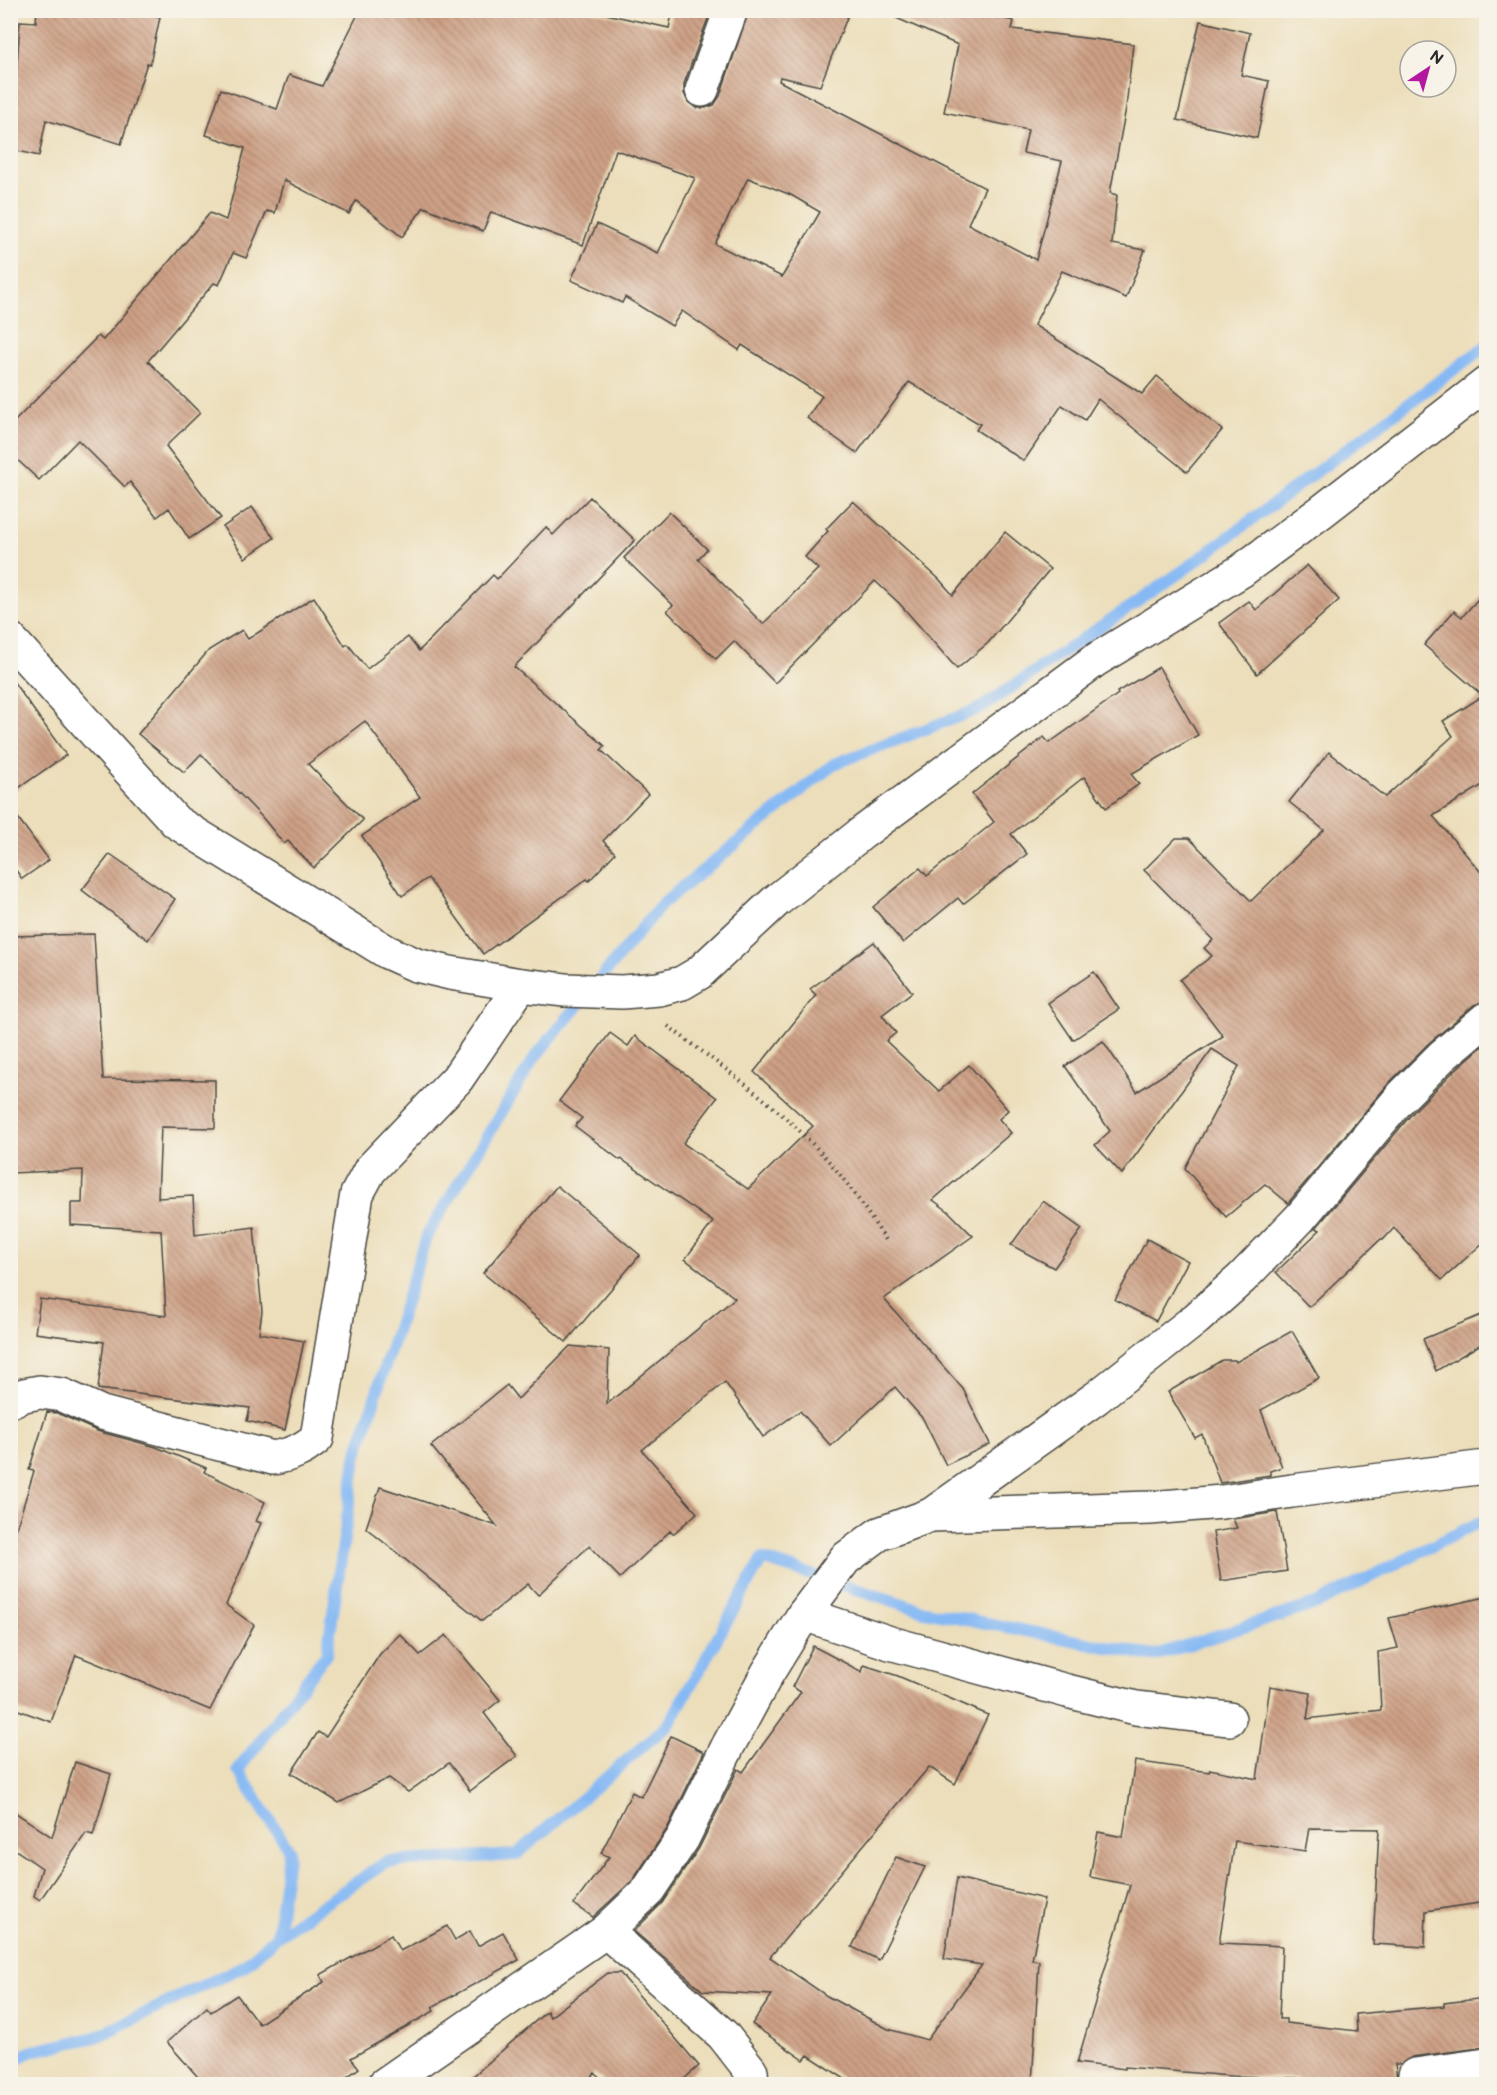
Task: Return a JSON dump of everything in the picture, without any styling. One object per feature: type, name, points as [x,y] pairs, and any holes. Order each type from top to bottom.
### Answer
[{"type":"street","points":[[702,90],[731,10]]},
{"type":"street","points":[[10,639],[176,822],[387,952],[416,965],[521,985],[565,990],[621,992],[659,989],[682,983],[699,973],[776,901],[871,826],[1094,662],[1241,571],[1321,513],[1486,384]]},
{"type":"street","points":[[10,1401],[40,1392],[62,1395],[102,1413],[273,1458],[291,1455],[305,1448],[317,1438],[357,1194],[370,1170],[457,1078],[521,985]]},
{"type":"street","points":[[385,2085],[606,1931],[647,1892],[682,1838],[767,1674],[806,1611],[845,1559],[879,1534],[931,1515],[1096,1398],[1196,1319],[1242,1278],[1300,1218],[1402,1096],[1442,1056],[1486,1019]]},
{"type":"street","points":[[931,1515],[1150,1508],[1210,1503],[1486,1467]]},
{"type":"street","points":[[806,1611],[890,1643],[1067,1691],[1136,1708],[1228,1719]]},
{"type":"street","points":[[606,1931],[723,2035],[751,2071],[752,2085]]},
{"type":"street","points":[[1416,2075],[1486,2066]]},
{"type":"path","points":[[621,992],[724,1068],[801,1133],[824,1156],[886,1240]]},
{"type":"building","points":[[37,10],[132,10],[160,17],[150,64],[147,63],[121,144],[46,120],[39,156],[10,149],[10,109],[14,109],[20,21],[36,22]]},
{"type":"building","points":[[360,10],[588,10],[669,28],[673,10],[711,10],[684,84],[684,93],[688,102],[696,108],[705,108],[714,105],[720,96],[749,10],[850,10],[820,86],[780,77],[779,81],[985,188],[968,224],[1036,260],[1062,161],[1023,153],[1028,130],[944,112],[958,45],[878,10],[959,10],[1014,21],[1012,29],[1133,44],[1126,108],[1110,193],[1117,195],[1112,244],[1145,250],[1126,298],[1062,271],[1034,325],[1142,394],[1157,376],[1222,430],[1187,472],[1098,399],[1085,420],[1062,405],[1024,461],[976,430],[980,424],[909,382],[857,453],[807,418],[822,396],[742,345],[739,350],[682,311],[672,326],[625,297],[622,303],[571,280],[597,224],[658,253],[695,178],[616,150],[583,245],[491,212],[483,231],[424,207],[402,237],[356,201],[349,214],[284,180],[275,213],[267,211],[246,258],[233,253],[219,285],[214,283],[148,361],[200,413],[166,446],[221,518],[189,539],[169,508],[157,517],[130,482],[125,487],[78,440],[39,480],[10,453],[10,426],[98,336],[103,340],[210,213],[226,220],[245,148],[206,135],[221,89],[277,109],[289,75],[322,86]],"holes":[[[748,178],[791,195],[820,212],[782,277],[715,244]]]},
{"type":"building","points":[[1200,21],[1250,33],[1241,75],[1269,81],[1257,138],[1177,120]]},
{"type":"building","points":[[590,497],[635,540],[514,667],[605,746],[601,750],[648,794],[603,841],[615,853],[589,881],[587,879],[483,954],[428,878],[402,896],[362,836],[420,797],[365,721],[308,764],[363,820],[314,868],[288,841],[284,844],[262,817],[201,754],[184,772],[138,734],[209,650],[242,630],[248,639],[314,597],[345,646],[348,644],[367,669],[408,637],[419,651],[493,575],[497,579],[546,527],[553,535]]},
{"type":"building","points":[[853,501],[939,579],[953,595],[1005,532],[1050,569],[988,643],[957,669],[900,604],[875,581],[775,683],[734,641],[716,659],[667,611],[673,605],[624,558],[669,512],[707,549],[698,559],[763,624],[818,569],[805,557],[828,531],[826,529]]},
{"type":"building","points":[[252,507],[274,538],[245,558],[223,527]]},
{"type":"building","points":[[1307,565],[1339,600],[1257,674],[1219,623],[1249,601],[1256,610]]},
{"type":"building","points":[[1486,590],[1486,788],[1484,784],[1433,816],[1486,878],[1486,1001],[1474,1005],[1429,1043],[1389,1083],[1288,1203],[1265,1184],[1226,1217],[1185,1168],[1239,1066],[1212,1049],[1122,1174],[1095,1145],[1110,1131],[1065,1066],[1103,1041],[1137,1092],[1223,1036],[1180,980],[1212,956],[1204,948],[1213,940],[1144,870],[1176,838],[1189,838],[1251,901],[1324,830],[1289,802],[1329,752],[1385,797],[1453,736],[1443,721],[1483,696],[1424,645],[1454,611],[1462,617]]},
{"type":"building","points":[[1159,667],[1198,735],[1131,774],[1139,784],[1106,808],[1084,777],[1011,834],[1027,854],[963,904],[958,898],[903,943],[873,907],[920,868],[927,876],[994,822],[972,794],[1044,737],[1049,743],[1118,694],[1117,692]]},
{"type":"building","points":[[10,677],[66,755],[10,794]]},
{"type":"building","points":[[10,807],[49,860],[22,879],[10,862]]},
{"type":"building","points":[[110,854],[175,899],[148,940],[82,890]]},
{"type":"building","points":[[94,934],[103,1079],[215,1080],[215,1128],[161,1127],[158,1198],[193,1196],[195,1235],[254,1227],[262,1311],[259,1333],[304,1341],[285,1430],[247,1421],[250,1408],[98,1389],[104,1342],[35,1333],[40,1299],[166,1316],[161,1230],[71,1225],[71,1203],[82,1203],[83,1170],[10,1173],[10,936]]},
{"type":"building","points":[[874,942],[912,992],[882,1015],[896,1033],[886,1041],[939,1091],[969,1065],[1008,1110],[999,1119],[1011,1133],[933,1200],[948,1211],[973,1236],[884,1299],[963,1389],[990,1444],[946,1465],[923,1419],[895,1387],[831,1446],[800,1411],[763,1437],[725,1382],[642,1450],[697,1513],[673,1534],[670,1531],[620,1578],[589,1546],[538,1595],[528,1584],[482,1621],[366,1528],[380,1487],[497,1526],[431,1446],[507,1385],[518,1399],[570,1346],[609,1350],[607,1404],[735,1298],[685,1259],[713,1222],[620,1160],[575,1126],[582,1118],[559,1101],[610,1033],[628,1046],[635,1036],[717,1098],[683,1143],[748,1189],[813,1126],[754,1072],[816,995],[810,989]]},
{"type":"building","points":[[1094,972],[1119,1009],[1073,1040],[1048,1003]]},
{"type":"building","points":[[1486,1043],[1486,1240],[1442,1280],[1394,1228],[1309,1307],[1276,1272],[1320,1230],[1316,1228],[1416,1109]]},
{"type":"building","points":[[557,1186],[640,1255],[566,1342],[483,1273]]},
{"type":"building","points":[[1043,1201],[1082,1229],[1054,1268],[1011,1245]]},
{"type":"building","points":[[1147,1239],[1188,1261],[1156,1321],[1115,1300]]},
{"type":"building","points":[[1486,1313],[1486,1341],[1436,1371],[1423,1339]]},
{"type":"building","points":[[1292,1331],[1319,1378],[1261,1410],[1282,1467],[1270,1471],[1270,1475],[1220,1483],[1202,1434],[1195,1438],[1168,1392],[1222,1360],[1235,1360],[1236,1362]]},
{"type":"building","points":[[47,1412],[57,1413],[97,1431],[156,1447],[206,1468],[204,1472],[265,1502],[256,1521],[261,1523],[226,1605],[254,1625],[210,1710],[76,1655],[51,1722],[10,1707],[10,1549],[34,1471],[29,1470]]},
{"type":"building","points":[[1277,1512],[1287,1571],[1221,1581],[1213,1532],[1237,1528],[1233,1519]]},
{"type":"building","points":[[1486,1597],[1486,1902],[1426,1911],[1425,1947],[1373,1944],[1379,1829],[1309,1828],[1305,1851],[1235,1841],[1219,1943],[1282,1946],[1279,2019],[1286,2019],[1286,2023],[1357,2031],[1356,2014],[1444,2006],[1444,2003],[1486,1998],[1486,2047],[1412,2057],[1401,2064],[1395,2064],[1397,2079],[1325,2085],[1298,2085],[1297,2078],[1230,2076],[1125,2067],[1125,2069],[1077,2063],[1130,1885],[1090,1877],[1098,1832],[1123,1837],[1135,1761],[1209,1772],[1210,1769],[1257,1779],[1270,1686],[1311,1693],[1307,1719],[1381,1710],[1378,1652],[1398,1648],[1389,1618]]},
{"type":"building","points":[[400,1634],[420,1655],[446,1635],[500,1700],[484,1713],[517,1756],[470,1791],[449,1763],[408,1792],[389,1778],[339,1803],[291,1773],[318,1732],[326,1737],[380,1654]]},
{"type":"building","points":[[813,1646],[862,1672],[864,1665],[898,1676],[988,1715],[955,1784],[929,1767],[770,1957],[827,1996],[888,2029],[927,2040],[982,1965],[944,1959],[957,1878],[1044,1899],[1032,1960],[1039,1961],[1032,2085],[854,2085],[808,2055],[804,2060],[752,2024],[772,1995],[703,1991],[634,1931],[662,1903],[699,1848],[738,1769],[743,1772],[801,1692],[792,1687]]},
{"type":"building","points":[[671,1736],[704,1752],[667,1829],[633,1880],[593,1917],[574,1904],[609,1857],[601,1853],[632,1792],[641,1797]]},
{"type":"building","points":[[75,1762],[111,1774],[93,1835],[86,1833],[40,1900],[34,1896],[42,1868],[10,1846],[10,1809],[52,1837]]},
{"type":"building","points":[[896,1857],[925,1867],[879,1960],[852,1947]]},
{"type":"building","points":[[447,1926],[455,1940],[470,1931],[478,1946],[503,1932],[519,1960],[432,2007],[434,2011],[351,2058],[359,2068],[336,2085],[205,2085],[167,2042],[207,2007],[211,2012],[237,1995],[259,2024],[324,1982],[320,1975],[391,1935],[400,1951]]},
{"type":"building","points":[[608,1973],[620,1973],[699,2066],[677,2085],[608,2085],[595,2073],[581,2085],[463,2085],[547,2011],[550,2017]]},
{"type":"waterway","points":[[277,1936],[289,1850],[238,1770],[327,1653],[356,1458],[426,1237],[535,1057],[663,903],[834,764],[981,708],[1184,570],[1486,346]]},
{"type":"waterway","points":[[10,2062],[33,2051],[96,2037],[244,1966],[277,1936],[386,1862],[516,1855],[669,1724],[762,1559],[925,1611],[1153,1656],[1316,1604],[1486,1519]]}]
